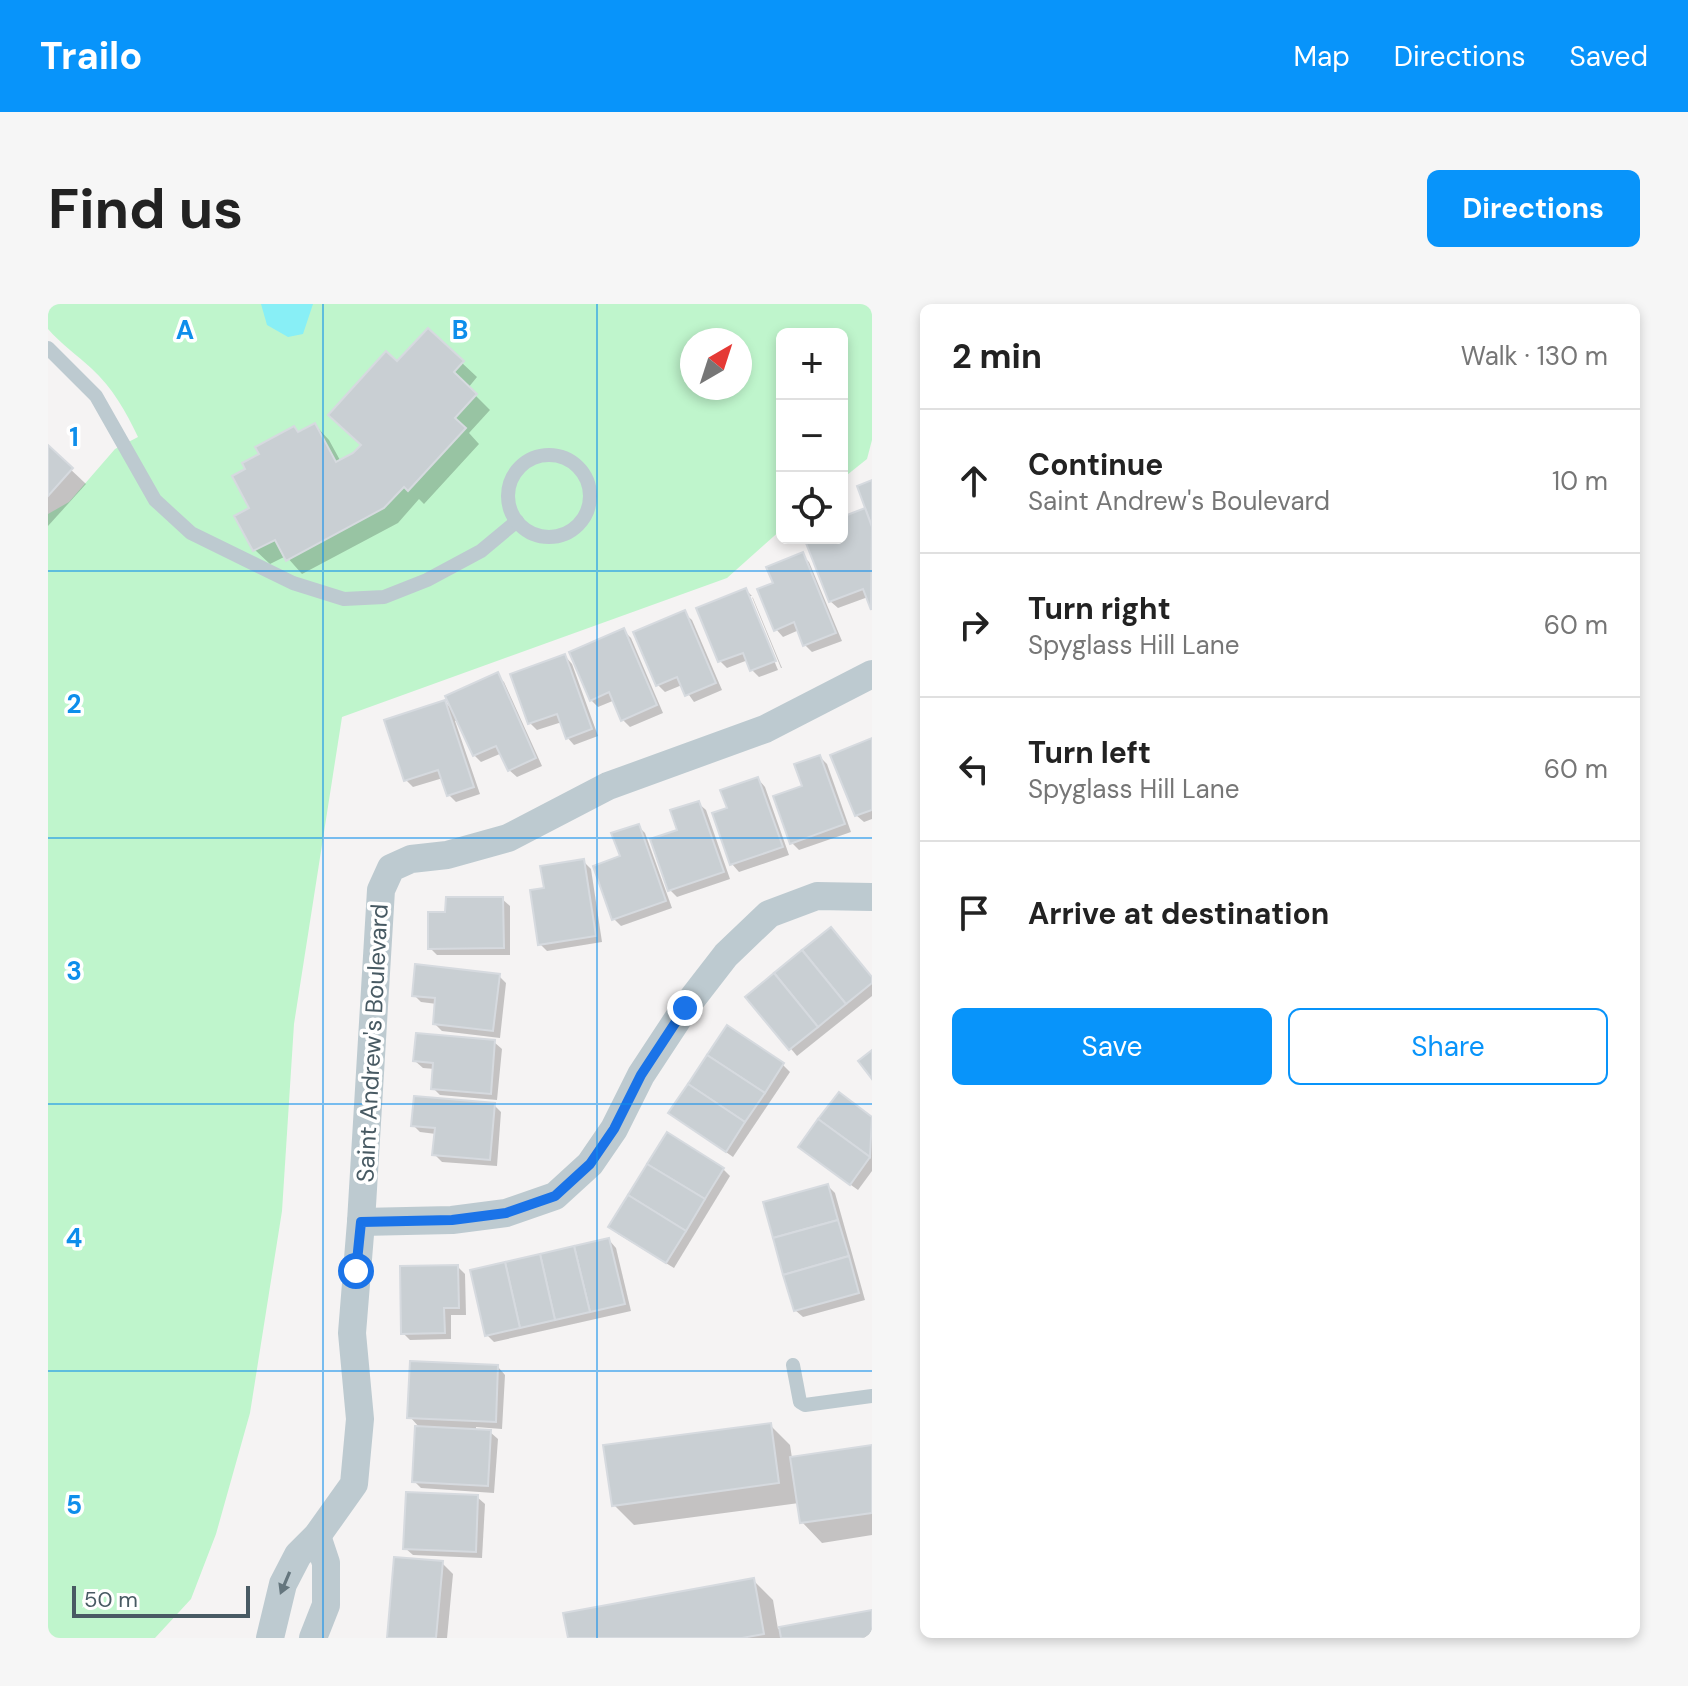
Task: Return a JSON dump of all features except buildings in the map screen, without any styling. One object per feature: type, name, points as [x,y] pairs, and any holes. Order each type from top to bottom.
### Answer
[{"type":"street","name":"Saint Andrew's Boulevard","points":[[270,1638],[283,1584],[298,1555],[317,1536],[354,1484],[360,1419],[352,1333],[381,890],[391,868],[411,859],[447,855],[508,838],[608,786],[765,729],[872,674]]},
{"type":"street","points":[[361,1222],[452,1220],[506,1213],[555,1196],[590,1164],[614,1129],[641,1075],[685,1008],[726,955],[769,914],[817,896],[872,897]]},
{"type":"street","points":[[317,1536],[326,1563],[326,1605],[336,1638]]},
{"type":"street","points":[[313,1638],[326,1605]]},
{"type":"lane","points":[[48,348],[96,396],[155,500],[191,533],[293,583],[344,599],[384,597],[427,580],[481,551],[517,521]]},
{"type":"lane","points":[[549,454],[563,456],[579,468],[590,489],[590,504],[585,516],[571,531],[549,537],[534,534],[517,521],[510,509],[508,488],[525,461],[549,454]]},
{"type":"lane","points":[[793,1365],[800,1402],[805,1405],[872,1396]]},
{"type":"green space","points":[[48,304],[872,304],[872,440],[867,459],[848,474],[848,328],[776,328],[776,534],[727,578],[342,717],[294,1024],[282,1211],[250,1413],[216,1534],[191,1599],[155,1638],[48,1638],[48,514],[69,502],[115,449],[138,437],[124,409],[106,384],[48,329]]},
{"type":"water","points":[[261,304],[313,304],[303,334],[288,337],[267,325]]},
{"type":"route","points":[[356,1271],[361,1222],[452,1220],[506,1213],[555,1196],[590,1164],[614,1129],[641,1075],[685,1008]]}]
